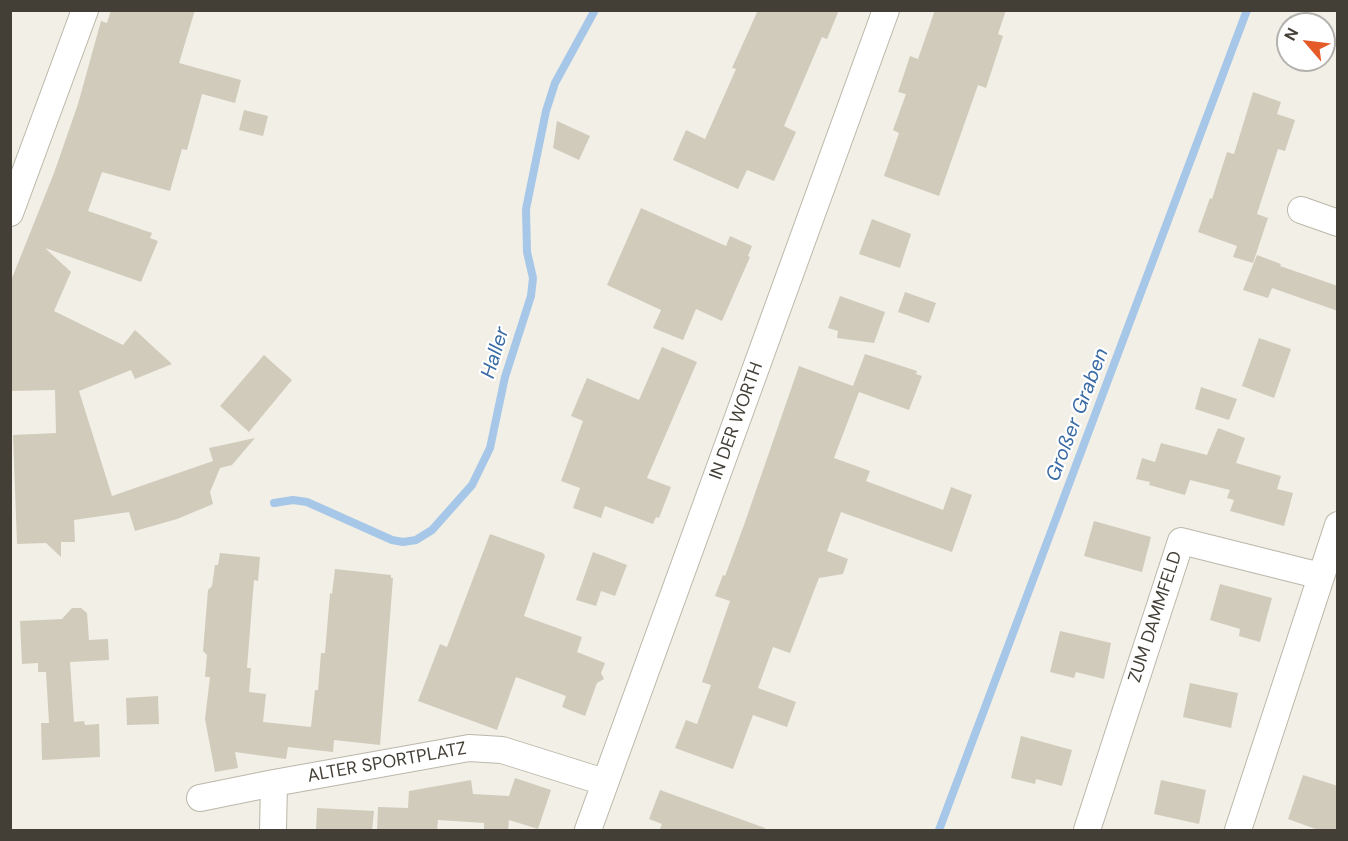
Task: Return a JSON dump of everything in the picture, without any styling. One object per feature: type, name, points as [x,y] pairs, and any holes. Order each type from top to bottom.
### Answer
[{"type":"street","points":[[10,213],[86,10]]},
{"type":"street","name":"IN DER WORTH","points":[[588,831],[886,10]]},
{"type":"street","points":[[1300,210],[1338,223]]},
{"type":"street","points":[[1238,831],[1338,525]]},
{"type":"street","name":"ZUM DAMMFELD","points":[[1087,831],[1181,541],[1321,576]]},
{"type":"street","name":"ALTER SPORTPLATZ","points":[[200,798],[469,748],[502,750],[604,782]]},
{"type":"street","points":[[273,831],[274,783]]},
{"type":"building","points":[[111,10],[195,10],[179,63],[241,80],[235,103],[202,94],[187,150],[182,149],[170,191],[102,172],[88,211],[152,233],[150,238],[158,241],[141,282],[45,248],[71,272],[54,311],[123,345],[135,330],[172,364],[135,379],[131,370],[79,391],[112,496],[213,461],[209,448],[255,438],[232,465],[220,468],[210,492],[213,504],[177,519],[135,531],[129,512],[74,520],[75,542],[61,542],[61,557],[46,543],[17,544],[13,435],[56,433],[55,390],[10,391],[10,283],[54,173],[78,104],[101,21],[107,23]]},
{"type":"building","points":[[758,10],[839,10],[827,39],[822,37],[784,126],[796,132],[774,181],[747,170],[738,189],[673,160],[686,130],[705,139],[736,69],[732,68]]},
{"type":"building","points":[[935,10],[1006,10],[998,34],[1003,36],[986,88],[978,85],[939,196],[884,176],[899,133],[893,130],[906,94],[898,92],[910,56],[918,59]]},
{"type":"building","points":[[1253,92],[1281,102],[1277,114],[1295,120],[1285,151],[1278,149],[1257,214],[1268,218],[1253,263],[1233,257],[1237,246],[1198,232],[1210,198],[1212,199],[1227,152],[1234,154]]},
{"type":"building","points":[[244,110],[268,116],[263,136],[239,130]]},
{"type":"building","points":[[557,121],[590,136],[579,160],[553,148]]},
{"type":"building","points":[[641,208],[726,246],[730,236],[752,246],[748,256],[750,257],[722,321],[696,309],[683,340],[653,328],[661,310],[607,285]]},
{"type":"building","points":[[872,219],[911,234],[900,268],[859,254]]},
{"type":"building","points":[[1257,255],[1281,264],[1280,266],[1338,286],[1338,311],[1272,288],[1268,298],[1243,290]]},
{"type":"building","points":[[905,292],[936,303],[929,323],[898,312]]},
{"type":"building","points":[[840,296],[885,312],[874,343],[837,338],[838,331],[828,328]]},
{"type":"building","points":[[1259,338],[1291,349],[1274,398],[1242,386]]},
{"type":"building","points":[[662,347],[697,362],[647,478],[671,487],[659,518],[656,517],[653,524],[605,506],[601,518],[573,508],[580,488],[561,481],[583,421],[571,416],[587,378],[639,400]]},
{"type":"building","points":[[865,354],[917,371],[916,374],[922,376],[909,410],[859,392],[834,458],[870,471],[866,481],[943,510],[951,487],[972,495],[952,552],[841,512],[827,551],[848,559],[843,574],[819,578],[790,653],[773,647],[758,688],[796,702],[787,727],[753,715],[733,769],[675,748],[686,720],[697,724],[711,685],[702,682],[730,601],[715,596],[744,525],[799,366],[853,386]]},
{"type":"building","points":[[264,355],[292,380],[249,432],[220,406]]},
{"type":"building","points":[[1201,387],[1237,399],[1229,420],[1195,409]]},
{"type":"building","points":[[1218,428],[1245,438],[1236,463],[1281,476],[1277,489],[1293,493],[1284,526],[1230,511],[1234,500],[1227,498],[1230,490],[1190,480],[1185,495],[1136,479],[1142,458],[1155,462],[1161,443],[1207,455]]},
{"type":"building","points":[[1094,521],[1151,537],[1142,572],[1084,556]]},
{"type":"building","points":[[490,534],[543,553],[545,556],[524,616],[582,637],[577,652],[605,663],[601,673],[604,679],[597,683],[585,716],[562,707],[566,696],[516,677],[497,730],[418,701],[440,644],[447,647]]},
{"type":"building","points":[[593,552],[627,565],[615,596],[601,591],[596,606],[576,600]]},
{"type":"building","points":[[220,553],[260,557],[258,581],[254,580],[247,668],[251,668],[249,692],[266,694],[263,722],[311,727],[315,690],[318,690],[321,653],[325,653],[330,593],[332,594],[335,569],[391,575],[393,578],[380,745],[334,740],[333,752],[288,747],[286,759],[235,752],[238,768],[215,772],[205,719],[210,677],[205,677],[207,655],[203,651],[208,590],[212,586],[215,565],[218,565]]},
{"type":"building","points":[[1220,584],[1272,598],[1260,642],[1239,636],[1240,629],[1210,620]]},
{"type":"building","points":[[72,608],[81,608],[87,613],[89,640],[108,639],[109,660],[70,662],[74,722],[84,721],[85,725],[99,724],[100,757],[42,760],[41,723],[49,723],[46,672],[38,672],[38,663],[22,664],[20,621],[62,619]]},
{"type":"building","points":[[1060,631],[1111,643],[1104,679],[1076,672],[1074,678],[1050,672]]},
{"type":"building","points":[[1190,683],[1238,693],[1231,728],[1183,717]]},
{"type":"building","points":[[158,696],[159,724],[127,725],[126,698]]},
{"type":"building","points":[[1021,736],[1072,750],[1062,786],[1036,779],[1035,784],[1011,778]]},
{"type":"building","points":[[1303,775],[1338,786],[1338,831],[1321,831],[1288,819]]},
{"type":"building","points":[[515,778],[551,790],[538,829],[509,820],[508,831],[484,831],[484,823],[438,820],[437,831],[377,831],[378,807],[408,808],[409,791],[471,780],[473,794],[509,796]]},
{"type":"building","points":[[1161,780],[1206,790],[1199,824],[1154,814]]},
{"type":"building","points":[[660,790],[765,828],[765,831],[659,831],[662,824],[649,819]]},
{"type":"building","points":[[317,808],[374,811],[372,831],[316,831]]},
{"type":"waterway","name":"Haller","points":[[274,503],[293,500],[307,502],[392,540],[403,542],[416,540],[432,530],[472,485],[490,448],[505,377],[531,296],[533,278],[527,252],[526,209],[546,111],[555,83],[595,10]]},
{"type":"waterway","name":"Großer Graben","points":[[939,830],[1247,10]]}]
